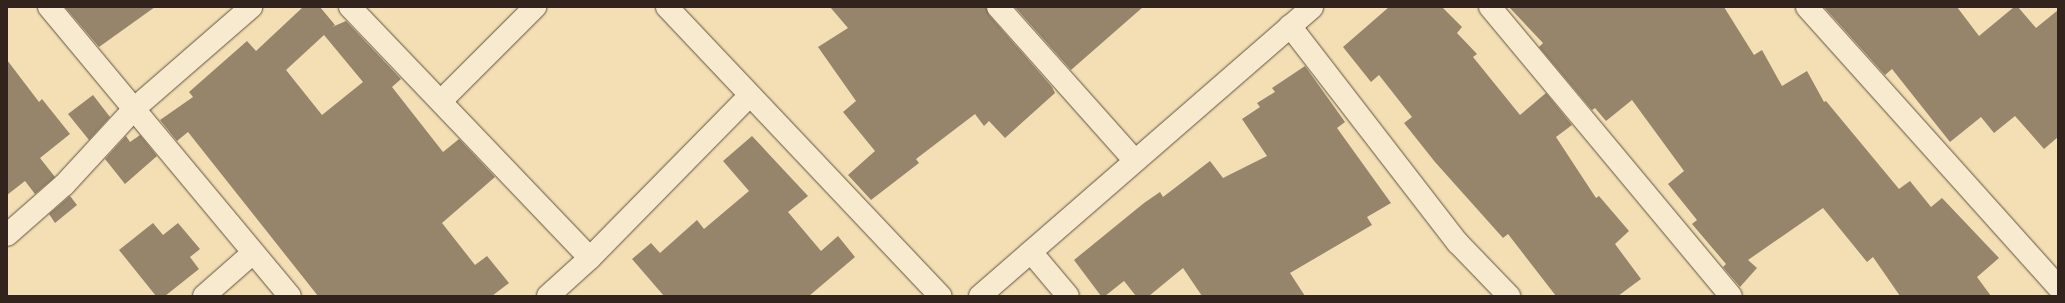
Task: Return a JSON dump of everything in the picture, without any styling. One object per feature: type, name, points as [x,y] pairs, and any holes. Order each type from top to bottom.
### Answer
[{"type":"street","points":[[49,7],[135,108],[290,296]]},
{"type":"street","points":[[7,235],[64,185],[135,108],[251,7]]},
{"type":"street","points":[[350,7],[442,100],[590,258]]},
{"type":"street","points":[[442,100],[535,7]]},
{"type":"street","points":[[667,7],[749,96],[940,296]]},
{"type":"street","points":[[998,7],[1135,161]]},
{"type":"street","points":[[980,296],[1312,7]]},
{"type":"street","points":[[1490,7],[1731,296]]},
{"type":"street","points":[[1807,7],[2058,287]]},
{"type":"street","points":[[1290,26],[1458,243],[1509,296]]},
{"type":"street","points":[[548,296],[590,258],[749,96]]},
{"type":"street","points":[[1031,252],[1068,296]]},
{"type":"street","points":[[204,296],[254,253]]},
{"type":"building","points":[[65,7],[155,7],[99,47]]},
{"type":"building","points":[[303,7],[320,7],[335,25],[332,27],[346,21],[401,79],[392,87],[443,152],[459,139],[495,177],[442,223],[475,265],[487,256],[509,283],[492,296],[318,296],[188,132],[177,141],[160,120],[193,97],[189,92],[247,41],[256,51]],"holes":[[[324,35],[363,82],[322,115],[286,70]]]},
{"type":"building","points":[[830,7],[986,7],[989,15],[1052,87],[1055,93],[1005,138],[989,121],[984,126],[975,114],[916,159],[919,163],[871,200],[848,175],[875,151],[843,112],[856,101],[818,47],[848,28]]},
{"type":"building","points":[[1015,7],[1143,7],[1071,70]]},
{"type":"building","points":[[1389,7],[1442,7],[1462,27],[1457,33],[1477,54],[1473,57],[1520,115],[1546,93],[1572,125],[1556,137],[1596,198],[1599,196],[1629,231],[1615,244],[1641,279],[1618,296],[1556,296],[1508,234],[1503,238],[1435,162],[1404,123],[1412,117],[1379,75],[1371,82],[1343,47]]},
{"type":"building","points":[[1509,7],[1724,7],[1754,55],[1762,50],[1782,86],[1807,71],[1824,102],[1826,101],[1899,189],[1910,181],[1931,207],[1942,198],[1999,258],[1977,277],[1991,296],[1900,296],[1873,257],[1867,262],[1823,208],[1748,260],[1757,268],[1740,287],[1723,267],[1726,264],[1692,224],[1697,220],[1668,184],[1684,171],[1632,100],[1606,121],[1595,108],[1592,110],[1539,47],[1543,43]]},
{"type":"building","points":[[1824,7],[1957,7],[1979,36],[2014,7],[2018,7],[2036,28],[2058,10],[2058,137],[2044,149],[2015,116],[1994,133],[1981,117],[1950,142],[1892,69],[1885,75]]},
{"type":"building","points":[[7,60],[39,102],[42,99],[70,134],[40,158],[55,177],[35,194],[25,181],[7,195]]},
{"type":"building","points":[[1305,66],[1345,122],[1337,128],[1391,203],[1367,217],[1372,225],[1290,273],[1305,296],[1202,296],[1183,268],[1149,296],[1136,296],[1124,281],[1105,296],[1101,296],[1074,260],[1144,203],[1160,192],[1163,197],[1210,161],[1223,178],[1267,156],[1242,119],[1260,107],[1257,103],[1275,92],[1272,88]]},
{"type":"building","points":[[93,95],[110,117],[89,140],[68,114]]},
{"type":"building","points":[[140,135],[157,156],[125,184],[105,159],[126,136],[130,142]]},
{"type":"building","points":[[752,136],[808,196],[788,212],[821,251],[838,236],[855,257],[809,296],[664,296],[632,259],[651,243],[660,253],[697,220],[704,229],[749,191],[723,161]]},
{"type":"building","points":[[70,196],[77,205],[55,223],[49,214]]},
{"type":"building","points":[[153,223],[163,235],[178,223],[200,249],[190,257],[199,269],[165,296],[156,296],[119,250]]}]
